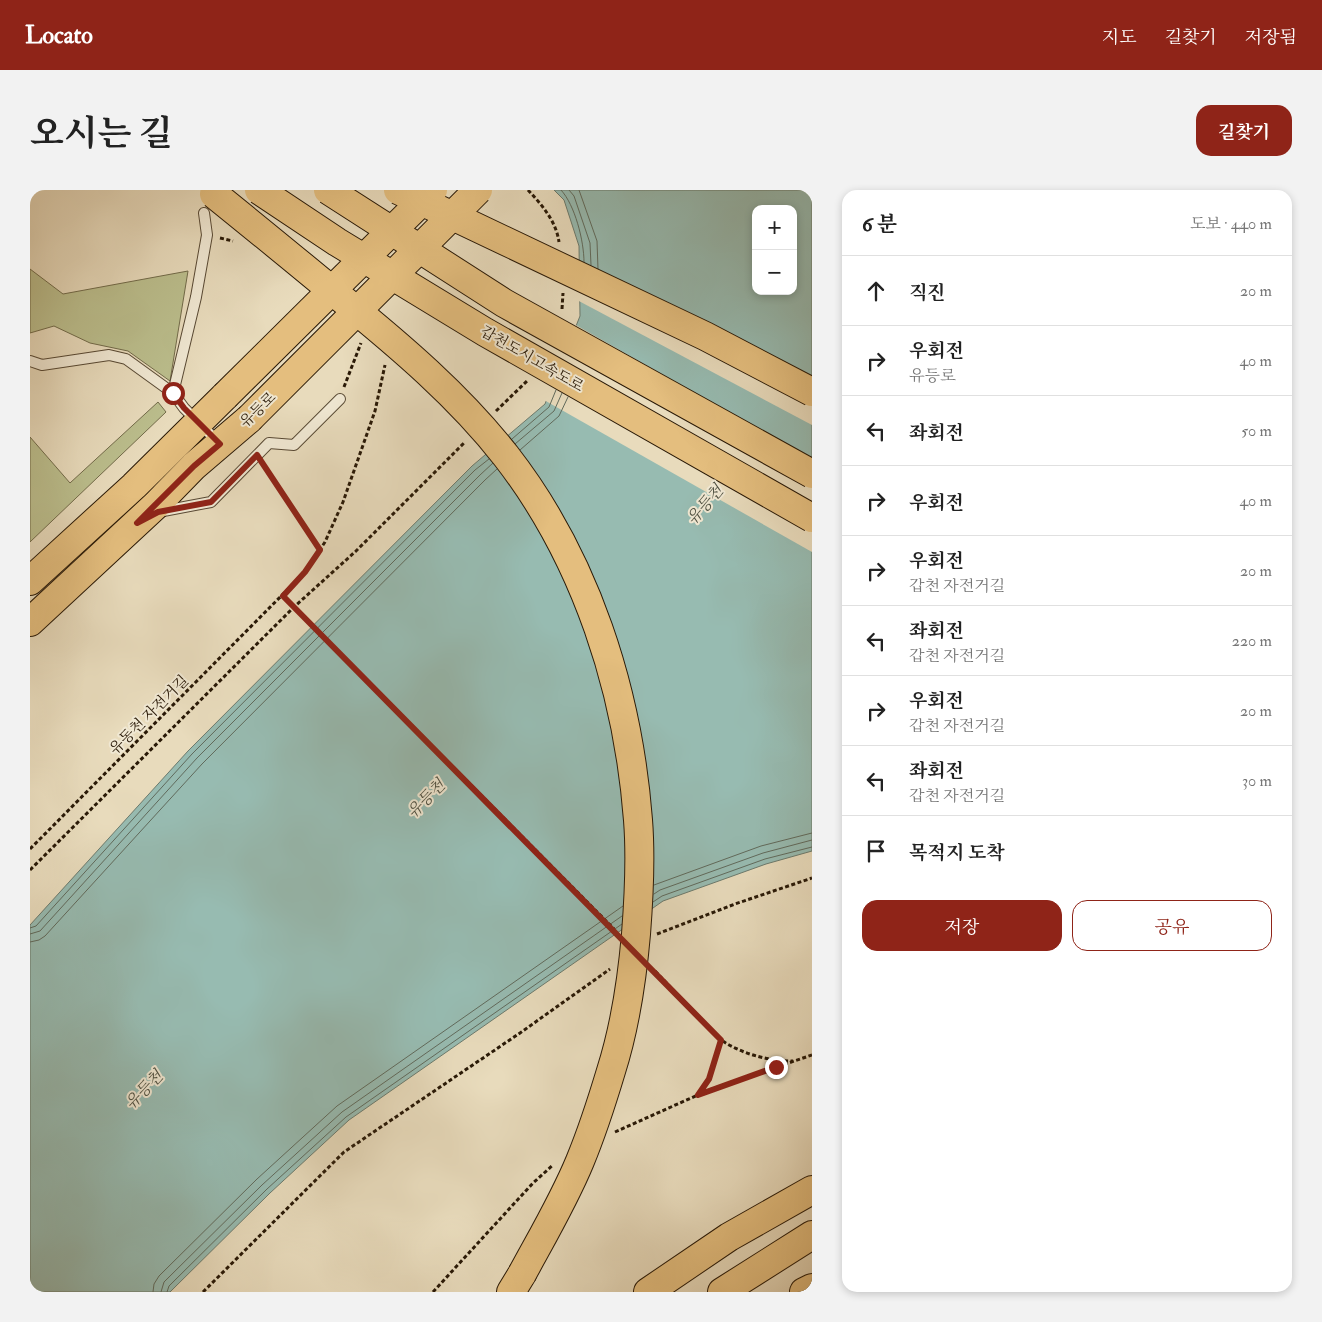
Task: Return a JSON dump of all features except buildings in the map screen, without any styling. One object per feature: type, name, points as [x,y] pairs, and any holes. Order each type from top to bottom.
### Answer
[{"type":"main road","name":"갑천도시고속도로","points":[[259,190],[337,242],[484,332],[812,518]]},
{"type":"main road","points":[[328,190],[504,304],[812,474]]},
{"type":"main road","points":[[398,190],[705,336],[812,392]]},
{"type":"main road","points":[[30,581],[134,486],[433,190]]},
{"type":"main road","name":"유등로","points":[[30,622],[146,514],[194,466],[249,419],[478,190]]},
{"type":"main road","points":[[209,199],[376,327],[417,362],[468,412],[506,456],[532,492],[581,581],[602,639],[617,690],[632,762],[639,822],[640,891],[634,969],[612,1069],[580,1161],[552,1219],[517,1283]]},
{"type":"main road","points":[[648,1292],[729,1237],[812,1190]]},
{"type":"main road","points":[[722,1292],[805,1239]]},
{"type":"main road","points":[[804,1292],[812,1288]]},
{"type":"lane","points":[[173,393],[196,297],[207,235],[209,199]]},
{"type":"lane","points":[[30,361],[42,365],[109,355],[126,359],[173,393],[184,408],[192,428],[220,444]]},
{"type":"lane","points":[[146,514],[211,502],[269,443],[294,445],[340,399]]},
{"type":"path","points":[[528,190],[538,200],[557,228],[560,245]]},
{"type":"path","points":[[562,310],[563,291]]},
{"type":"path","points":[[340,399],[364,335]]},
{"type":"path","points":[[492,415],[532,376]]},
{"type":"path","points":[[30,870],[294,607],[356,551],[472,435]]},
{"type":"path","points":[[257,455],[320,550]]},
{"type":"path","name":"유동천 자전거길","points":[[30,850],[305,572],[325,542],[359,460]]},
{"type":"path","points":[[283,596],[616,932]]},
{"type":"path","points":[[651,939],[659,933],[735,904],[812,878]]},
{"type":"path","points":[[648,964],[721,1040],[733,1048],[774,1061],[793,1061]]},
{"type":"path","points":[[203,1292],[344,1152],[520,1033],[612,967]]},
{"type":"path","points":[[721,1040],[709,1079],[698,1095],[812,1055]]},
{"type":"green space","points":[[30,269],[63,294],[188,271],[170,381],[128,351],[90,343],[54,326],[30,333]]},
{"type":"green space","points":[[158,402],[166,412],[30,542],[30,437],[70,483]]},
{"type":"water","name":"유등천","points":[[554,190],[812,190],[812,851],[766,864],[663,901],[349,1120],[270,1193],[170,1292],[30,1292],[30,925],[188,751],[472,466],[545,404],[580,316],[579,246],[564,200]]},
{"type":"pier","points":[[577,269],[812,393],[812,425],[577,300]]},
{"type":"pier","points":[[574,324],[812,460],[812,552],[544,400]]},
{"type":"route","points":[[173,393],[184,408],[220,444],[194,466],[137,523],[158,512],[211,502],[257,455],[320,550],[305,572],[283,596],[721,1040],[709,1079],[698,1095],[776,1067]]}]
